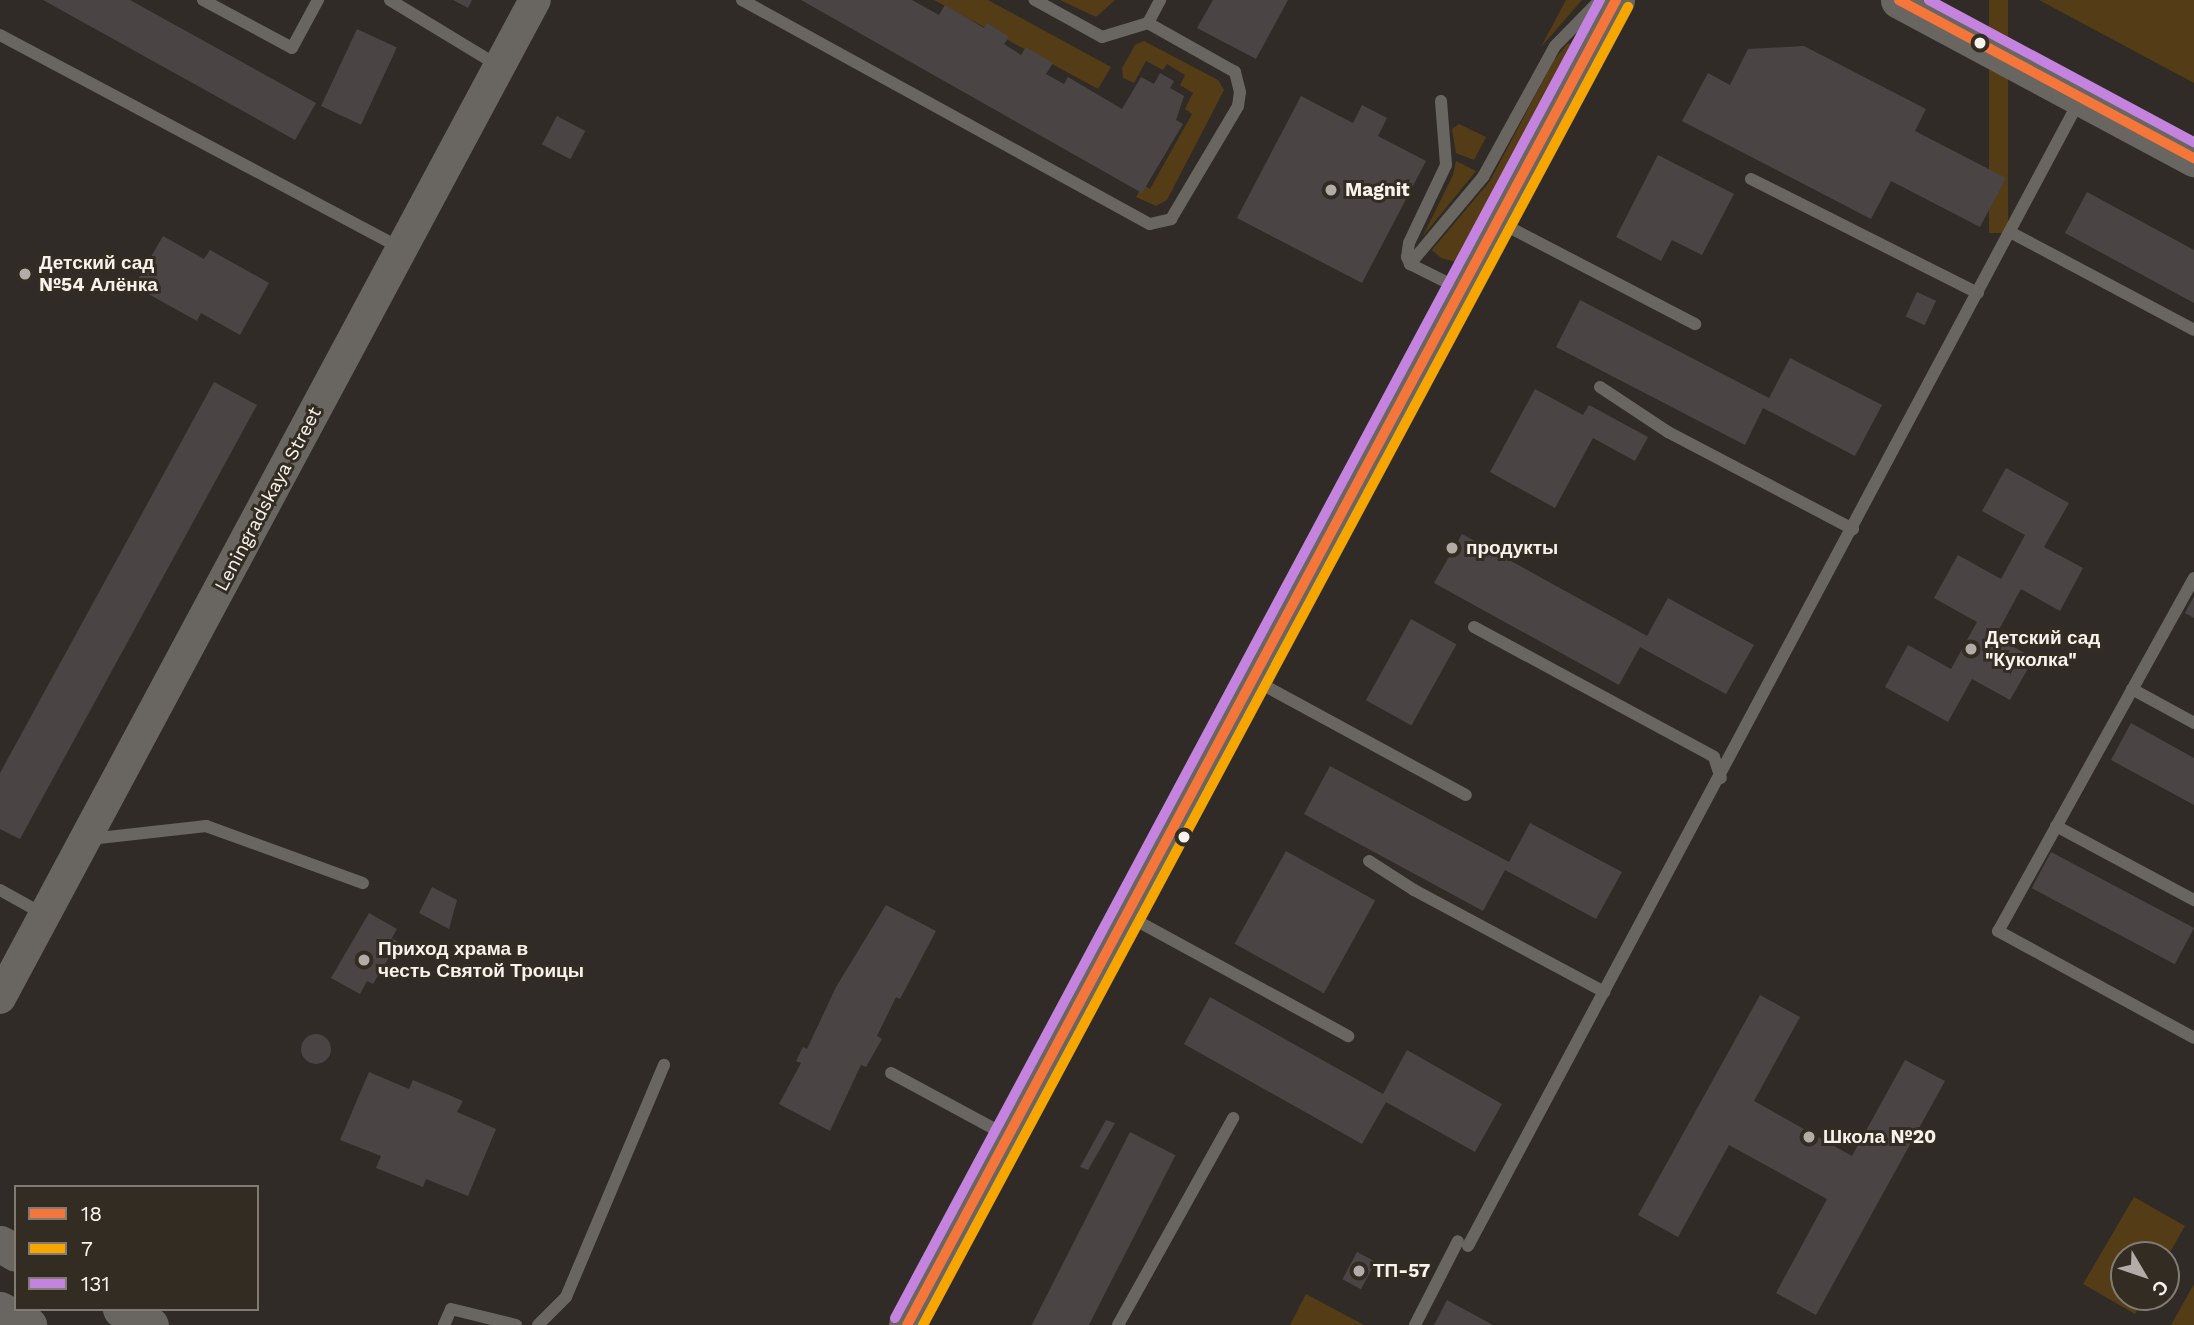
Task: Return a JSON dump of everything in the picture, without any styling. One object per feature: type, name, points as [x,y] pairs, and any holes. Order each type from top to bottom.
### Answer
[{"type":"main road","points":[[907,1325],[1458,288],[1616,0]]},
{"type":"main road","points":[[1899,0],[2194,158]]},
{"type":"main road","points":[[0,1310],[29,1325]]},
{"type":"main road","points":[[125,1311],[150,1325]]},
{"type":"street","name":"Leningradskaya Street","points":[[0,998],[535,0]]},
{"type":"lane","points":[[203,0],[292,48],[318,0]]},
{"type":"lane","points":[[390,0],[499,66]]},
{"type":"lane","points":[[742,0],[1150,224],[1160,225],[1179,212],[1240,92],[1235,72],[1148,23]]},
{"type":"lane","points":[[1035,0],[1102,37],[1148,23],[1160,0]]},
{"type":"lane","points":[[1410,264],[1483,177],[1555,46],[1600,0]]},
{"type":"lane","points":[[0,35],[401,249]]},
{"type":"lane","points":[[1415,1325],[1604,992],[1721,778],[2081,97]]},
{"type":"lane","points":[[1410,264],[1409,243],[1446,165],[1441,101]]},
{"type":"lane","points":[[1751,179],[1978,293]]},
{"type":"lane","points":[[1495,220],[1695,324]]},
{"type":"lane","points":[[2010,232],[2194,330]]},
{"type":"lane","points":[[1410,264],[1458,288]]},
{"type":"lane","points":[[1600,387],[1668,432],[1853,529]]},
{"type":"lane","points":[[2194,578],[1998,931],[2194,1038]]},
{"type":"lane","points":[[1474,627],[1714,757],[1721,778]]},
{"type":"lane","points":[[1251,678],[1466,795]]},
{"type":"lane","points":[[2132,689],[2194,723]]},
{"type":"lane","points":[[85,840],[206,826],[363,883]]},
{"type":"lane","points":[[2056,826],[2194,900]]},
{"type":"lane","points":[[1369,861],[1414,890],[1604,992]]},
{"type":"lane","points":[[0,890],[45,915]]},
{"type":"lane","points":[[1125,914],[1348,1036]]},
{"type":"lane","points":[[538,1325],[566,1297],[664,1065]]},
{"type":"lane","points":[[891,1073],[1008,1136]]},
{"type":"lane","points":[[1118,1325],[1233,1118]]},
{"type":"lane","points":[[444,1325],[452,1309],[516,1325]]},
{"type":"shaded area","points":[[934,0],[988,0],[1111,67],[1098,89]]},
{"type":"shaded area","points":[[1060,0],[1115,0],[1096,17]]},
{"type":"shaded area","points":[[1566,0],[1582,0],[1541,47]]},
{"type":"shaded area","points":[[1989,0],[2008,0],[2008,233],[1989,233]]},
{"type":"shaded area","points":[[2039,0],[2194,0],[2194,83]]},
{"type":"shaded area","points":[[1144,41],[1218,80],[1224,90],[1167,200],[1156,206],[1136,197],[1143,185],[1150,189],[1192,114],[1185,109],[1193,93],[1180,85],[1185,75],[1167,64],[1163,70],[1146,61],[1134,83],[1123,78],[1122,68],[1135,45]]},
{"type":"shaded area","points":[[1568,43],[1572,45],[1456,262],[1441,258],[1432,250],[1490,181],[1554,60]]},
{"type":"shaded area","points":[[1459,124],[1486,137],[1474,160],[1456,153],[1452,129]]},
{"type":"shaded area","points":[[1456,161],[1476,171],[1423,236],[1453,175]]},
{"type":"shaded area","points":[[2134,1197],[2185,1226],[2176,1241],[2110,1241],[2110,1300],[2083,1284]]},
{"type":"shaded area","points":[[2194,1284],[2194,1325],[2171,1325]]},
{"type":"shaded area","points":[[1306,1294],[1364,1325],[1290,1325]]},
{"type":"building","points":[[43,0],[130,0],[316,103],[295,140]]},
{"type":"building","points":[[453,0],[472,0],[468,8]]},
{"type":"building","points":[[801,0],[912,0],[939,15],[945,5],[984,28],[987,23],[1009,37],[1004,44],[1021,55],[1026,47],[1053,63],[1046,74],[1064,84],[1068,77],[1122,109],[1141,77],[1154,84],[1160,73],[1174,81],[1170,88],[1184,96],[1176,120],[1183,124],[1142,193]]},
{"type":"building","points":[[1213,0],[1288,0],[1256,59],[1197,28]]},
{"type":"building","points":[[357,29],[397,48],[361,125],[321,106]]},
{"type":"building","points":[[1804,46],[1926,109],[1915,131],[2006,178],[1980,227],[1891,181],[1871,219],[1682,121],[1708,73],[1730,85],[1748,49]]},
{"type":"building","name":"Magnit","points":[[1301,96],[1353,123],[1362,105],[1387,118],[1378,136],[1426,161],[1362,283],[1237,218]]},
{"type":"building","points":[[557,116],[585,131],[570,159],[542,144]]},
{"type":"building","points":[[1658,155],[1734,194],[1702,255],[1672,240],[1661,261],[1616,237]]},
{"type":"building","points":[[2087,192],[2194,250],[2194,303],[2065,233]]},
{"type":"building","points":[[163,236],[204,259],[210,250],[269,283],[240,335],[201,313],[197,321],[134,286]]},
{"type":"building","points":[[1917,292],[1936,301],[1925,325],[1906,316]]},
{"type":"building","points":[[1580,300],[1769,398],[1790,358],[1882,405],[1855,456],[1763,408],[1745,445],[1556,347]]},
{"type":"building","points":[[214,382],[257,405],[20,839],[0,829],[0,773]]},
{"type":"building","points":[[1535,389],[1583,415],[1589,405],[1648,437],[1635,461],[1593,438],[1555,508],[1490,472]]},
{"type":"building","points":[[2006,468],[2069,503],[2044,547],[2083,568],[2060,611],[2021,589],[1995,637],[2034,658],[2010,700],[1972,679],[1948,722],[1885,687],[1908,645],[1951,669],[1977,622],[1934,598],[1958,555],[2001,579],[2025,535],[1982,511]]},
{"type":"building","points":[[1462,534],[1647,636],[1668,598],[1754,645],[1726,694],[1640,647],[1619,685],[1434,583]]},
{"type":"building","points":[[2194,596],[2194,618],[2185,613]]},
{"type":"building","points":[[1411,619],[1456,644],[1411,726],[1366,700]]},
{"type":"building","points":[[2131,723],[2194,758],[2194,805],[2111,760]]},
{"type":"building","points":[[1330,766],[1509,862],[1530,823],[1622,872],[1596,919],[1505,870],[1483,911],[1304,814]]},
{"type":"building","points":[[1286,851],[1375,900],[1324,993],[1235,944]]},
{"type":"building","points":[[2051,852],[2194,928],[2175,964],[2032,888]]},
{"type":"building","points":[[432,887],[457,900],[449,929],[419,913]]},
{"type":"building","points":[[886,905],[936,931],[900,999],[896,997],[877,1036],[882,1039],[866,1067],[861,1065],[830,1131],[779,1104],[801,1063],[796,1061],[803,1047],[807,1049],[836,987]]},
{"type":"building","name":"Приход храма в честь Святой Троицы","points":[[369,913],[397,929],[392,938],[398,942],[373,984],[367,981],[360,994],[331,978]]},
{"type":"building","points":[[1760,995],[1800,1017],[1754,1101],[1852,1156],[1905,1060],[1945,1081],[1816,1315],[1776,1293],[1827,1199],[1729,1145],[1678,1237],[1638,1215]]},
{"type":"building","points":[[1210,997],[1383,1094],[1407,1050],[1502,1104],[1475,1152],[1386,1102],[1362,1144],[1184,1044]]},
{"type":"building","points":[[316,1034],[327,1038],[331,1049],[327,1060],[316,1064],[305,1060],[301,1049],[305,1038]]},
{"type":"building","points":[[369,1072],[409,1089],[413,1080],[463,1101],[457,1112],[496,1129],[468,1196],[426,1179],[423,1187],[376,1168],[381,1156],[340,1140]]},
{"type":"building","points":[[1106,1120],[1115,1123],[1088,1170],[1080,1167]]},
{"type":"building","points":[[1130,1132],[1175,1155],[1089,1325],[1032,1325]]},
{"type":"building","name":"ТП-57","points":[[1357,1252],[1376,1262],[1361,1289],[1342,1279]]},
{"type":"building","points":[[1447,1300],[1493,1325],[1434,1325]]},
{"type":"transit line","name":"131","points":[[895,1318],[1600,0]]},
{"type":"transit line","name":"18","points":[[907,1325],[1616,0]]},
{"type":"transit line","name":"18","points":[[1899,0],[2194,158]]},
{"type":"transit line","name":"131","points":[[1929,0],[2194,142]]},
{"type":"transit line","name":"7","points":[[923,1325],[1628,7]]},
{"type":"place","name":"Magnit","points":[[1331,190]]},
{"type":"place","name":"Детский сад №54 Алёнка","points":[[25,274]]},
{"type":"place","name":"продукты","points":[[1452,548]]},
{"type":"place","name":"Детский сад \"Куколка\"","points":[[1971,649]]},
{"type":"place","name":"Приход храма в честь Святой Троицы","points":[[364,960]]},
{"type":"place","name":"Школа №20","points":[[1809,1137]]},
{"type":"place","name":"ТП-57","points":[[1359,1271]]}]
